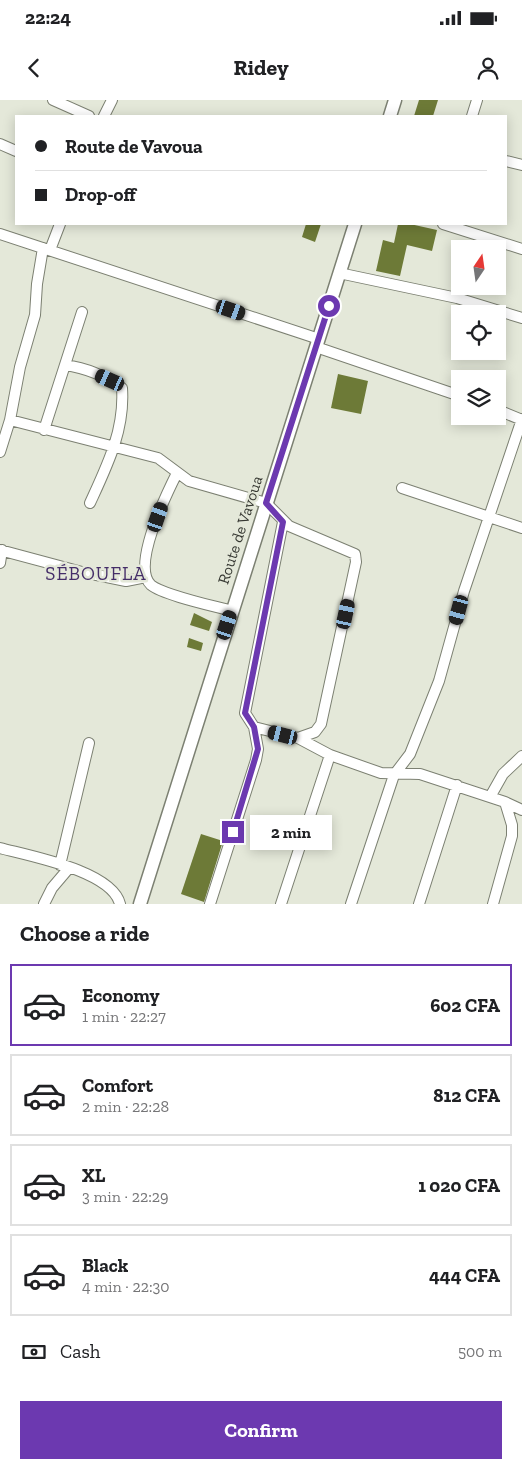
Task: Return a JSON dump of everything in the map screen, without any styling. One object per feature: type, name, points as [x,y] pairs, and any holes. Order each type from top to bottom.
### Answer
[{"type":"main road","points":[[390,115],[395,100]]},
{"type":"main road","name":"Route de Vavoua","points":[[140,904],[355,225]]},
{"type":"street","points":[[53,100],[87,115]]},
{"type":"street","points":[[104,115],[112,100]]},
{"type":"street","points":[[472,115],[477,100]]},
{"type":"street","points":[[0,144],[15,151]]},
{"type":"street","points":[[507,161],[522,165]]},
{"type":"street","points":[[0,452],[10,420],[20,367],[34,315],[36,284],[46,249],[59,225]]},
{"type":"street","points":[[445,225],[522,249]]},
{"type":"street","points":[[0,234],[317,343],[451,393]]},
{"type":"street","points":[[339,273],[458,298],[522,318]]},
{"type":"street","points":[[44,430],[82,312]]},
{"type":"street","points":[[65,365],[85,368],[122,388],[123,400],[115,447],[90,502]]},
{"type":"street","points":[[351,904],[394,775],[410,754],[439,681],[464,591],[522,420],[506,413]]},
{"type":"street","points":[[10,420],[158,458],[189,481],[266,503],[283,522],[357,556],[321,724],[315,732],[298,738]]},
{"type":"street","points":[[177,473],[165,498],[145,554],[146,578],[156,588],[232,611]]},
{"type":"street","points":[[402,488],[522,528]]},
{"type":"street","points":[[210,904],[256,760],[258,749],[254,727],[245,713],[283,522]]},
{"type":"street","points":[[0,564],[1,550],[82,572],[126,580],[146,578]]},
{"type":"street","points":[[254,727],[298,738],[330,755],[382,773],[394,775],[420,774],[490,796],[522,810]]},
{"type":"street","points":[[44,904],[64,866],[90,743]]},
{"type":"street","points":[[281,904],[330,755]]},
{"type":"street","points":[[490,796],[504,774],[522,756]]},
{"type":"street","points":[[420,904],[457,785]]},
{"type":"street","points":[[492,904],[512,836],[512,825],[505,802]]},
{"type":"street","points":[[0,848],[64,866],[103,882],[115,891],[120,904]]},
{"type":"building","points":[[419,100],[438,100],[433,115],[414,115]]},
{"type":"building","points":[[306,225],[321,225],[315,242],[302,237]]},
{"type":"building","points":[[398,225],[414,225],[437,230],[432,251],[407,245],[400,276],[376,271],[383,240],[394,243]]},
{"type":"building","points":[[338,374],[368,381],[361,414],[331,408]]},
{"type":"building","points":[[194,613],[212,622],[209,631],[190,625]]},
{"type":"building","points":[[189,638],[203,643],[201,651],[187,647]]},
{"type":"building","points":[[201,834],[223,841],[204,902],[181,894]]},
{"type":"district","name":"SÉBOUFLA","points":[[96,573]]},
{"type":"route","points":[[233,832],[258,749],[254,727],[245,713],[283,522],[266,503],[329,306]]}]
